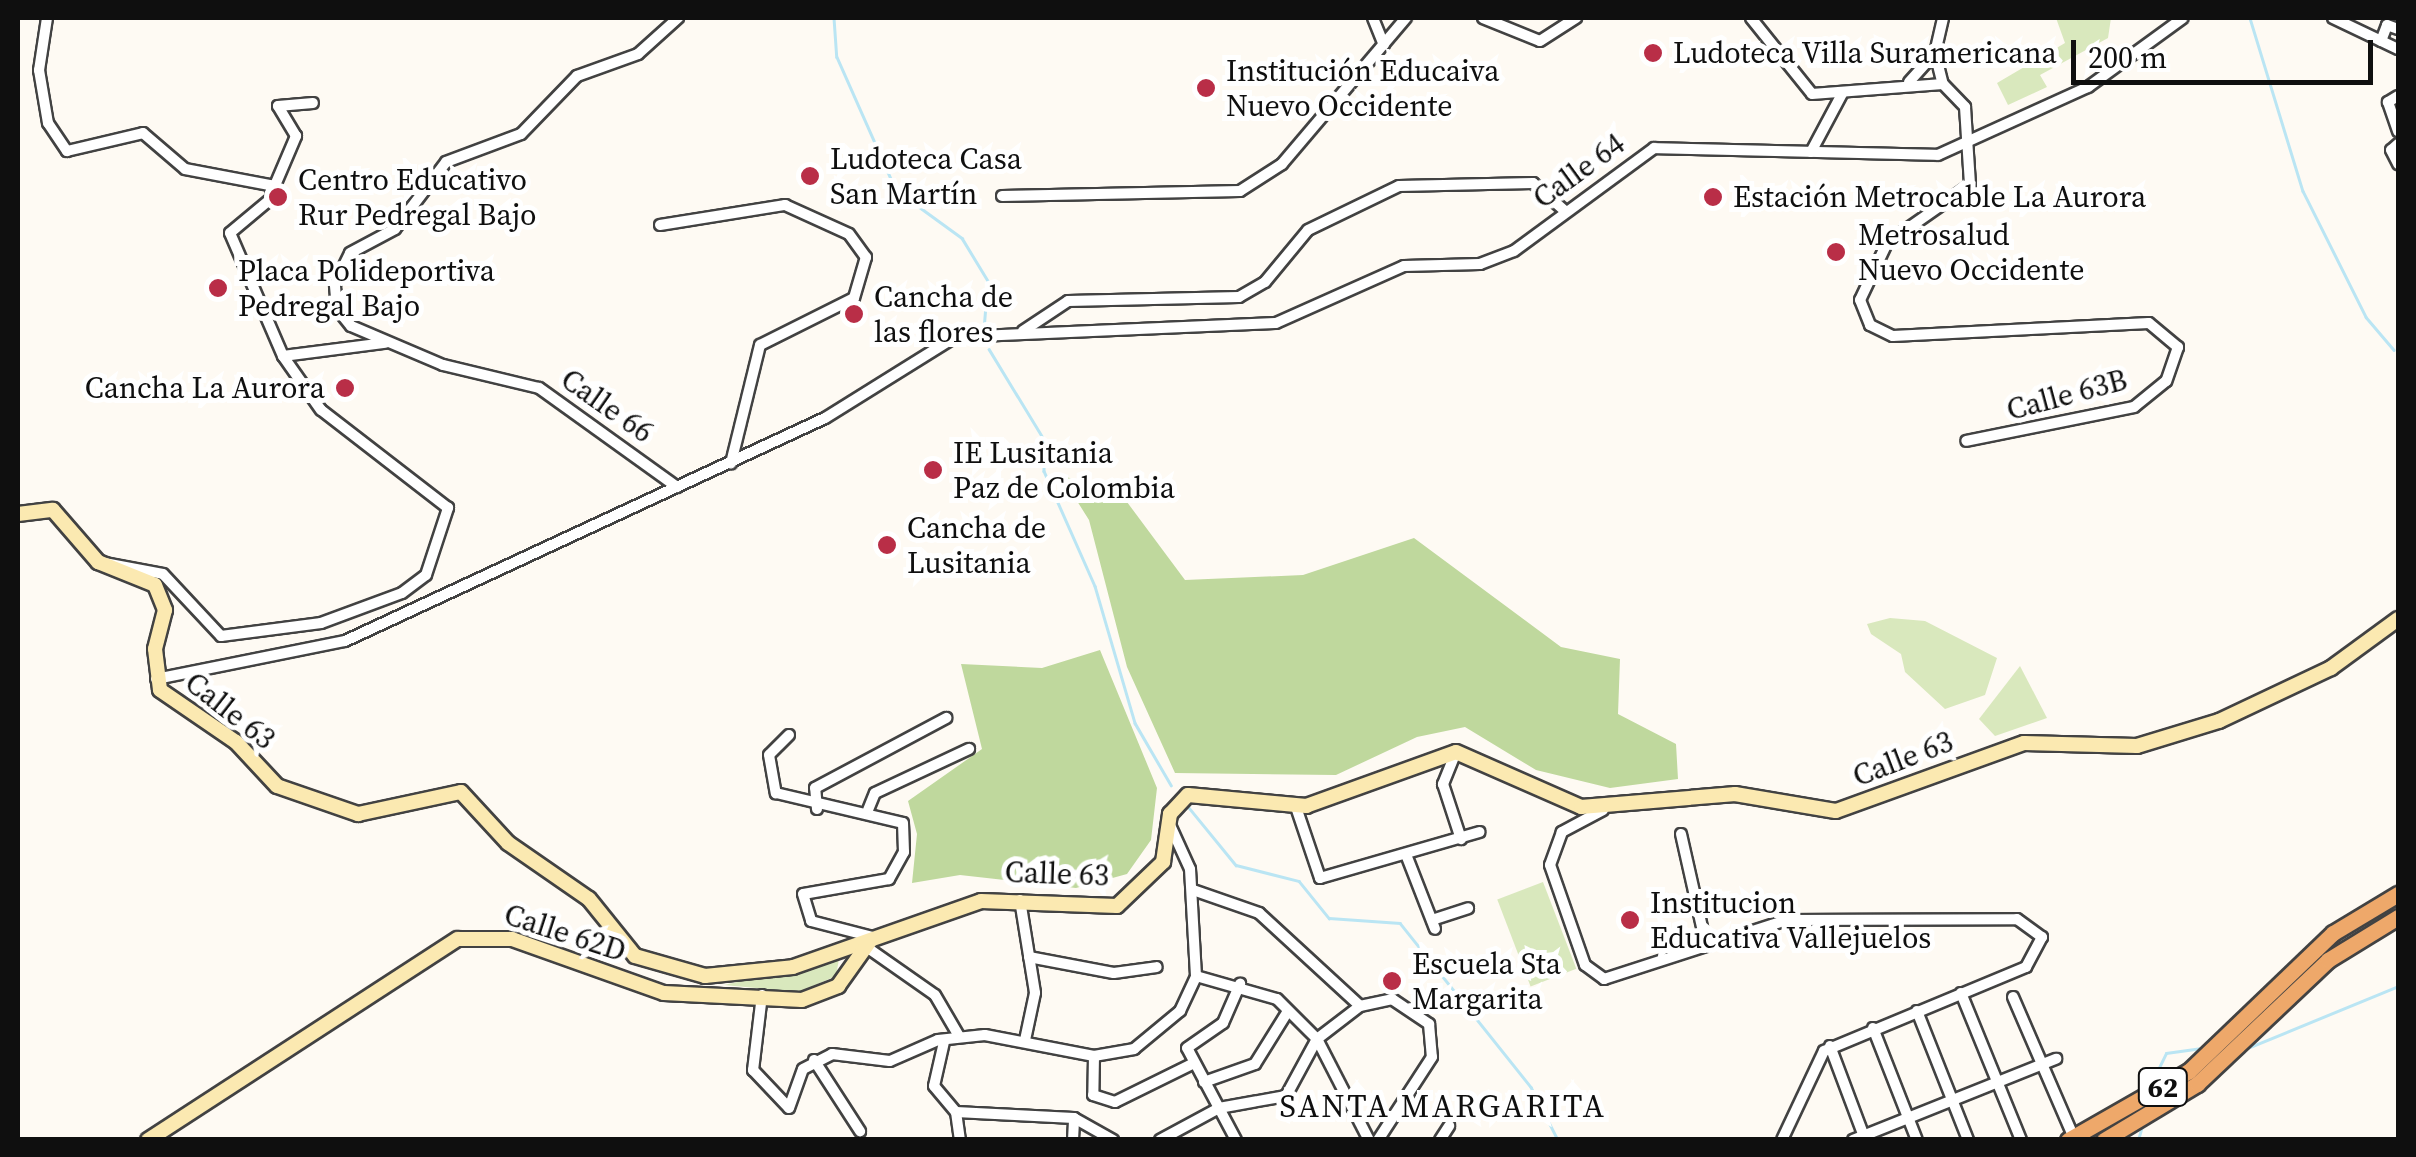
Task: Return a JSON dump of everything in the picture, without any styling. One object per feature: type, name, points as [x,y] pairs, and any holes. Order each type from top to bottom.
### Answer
[{"type":"highway","name":"62","points":[[2104,1140],[2197,1084],[2333,933],[2398,894]]},
{"type":"highway","name":"62","points":[[2069,1135],[2189,1072],[2344,947],[2398,917]]},
{"type":"main road","name":"Calle 63","points":[[18,514],[54,510],[98,562],[142,577],[162,598],[154,679],[172,704],[316,807],[380,814],[462,792],[508,844],[590,899],[628,950],[666,971],[768,972],[869,942],[972,902],[1020,898],[1124,904],[1163,862],[1168,822]]},
{"type":"main road","name":"Calle 63","points":[[1456,752],[1559,802],[1603,810],[1735,794],[1836,811],[2024,743],[2154,742],[2296,686],[2398,619]]},
{"type":"main road","points":[[1168,822],[1188,795],[1296,807],[1456,752]]},
{"type":"main road","name":"Calle 62D","points":[[148,1140],[413,962],[473,935],[547,949],[664,993],[824,995],[869,942]]},
{"type":"street","points":[[47,18],[39,70],[48,123],[66,151],[142,134],[184,169],[243,172],[274,190]]},
{"type":"street","name":"Calle 66","points":[[677,487],[539,388],[386,343],[336,309],[334,284],[350,252],[395,228],[446,162],[521,134],[578,76],[638,54],[678,18]]},
{"type":"street","points":[[1373,18],[1384,45]]},
{"type":"street","points":[[1002,196],[1240,191],[1282,164],[1406,18]]},
{"type":"street","points":[[1482,18],[1540,40],[1576,18]]},
{"type":"street","points":[[1751,18],[1812,94],[1908,83],[1943,84]]},
{"type":"street","points":[[1908,83],[1934,53],[1943,18]]},
{"type":"street","name":"Calle 64","points":[[731,463],[825,418],[955,337],[988,331],[1276,324],[1404,266],[1497,258],[1654,148],[1915,158],[1965,142],[2088,87],[2183,18]]},
{"type":"street","points":[[2341,19],[2398,49]]},
{"type":"street","points":[[2381,41],[2387,24],[2398,29]]},
{"type":"street","points":[[1934,53],[1943,84],[1962,100],[1965,142]]},
{"type":"street","points":[[1811,152],[1843,92]]},
{"type":"street","points":[[2398,96],[2388,102],[2398,131]]},
{"type":"street","points":[[98,562],[162,574],[221,636],[350,614],[426,574],[448,508],[321,410],[283,356],[230,232],[274,190],[295,145],[280,102],[313,102]]},
{"type":"street","name":"Calle 63B","points":[[1965,142],[1970,185],[1887,243],[1865,280],[1866,319],[1893,336],[2149,323],[2175,338],[2178,366],[2144,403],[2036,434],[1966,442]]},
{"type":"street","points":[[2398,144],[2391,150],[2398,164]]},
{"type":"street","points":[[1022,332],[1068,301],[1239,297],[1320,222],[1414,182],[1533,183],[1566,211]]},
{"type":"street","points":[[154,679],[324,648],[731,463],[760,345],[854,298],[866,258],[849,234],[785,205],[660,225]]},
{"type":"street","points":[[283,356],[386,343]]},
{"type":"street","points":[[817,808],[815,788],[946,718]]},
{"type":"street","points":[[788,734],[769,756],[768,782],[817,808],[868,810],[903,822],[896,872],[873,884],[809,889],[803,902],[812,921],[869,942],[935,995],[959,1036]]},
{"type":"street","points":[[868,810],[875,793],[969,749]]},
{"type":"street","points":[[1456,752],[1443,784],[1461,838]]},
{"type":"street","points":[[1296,807],[1320,878],[1407,858],[1479,832]]},
{"type":"street","points":[[1603,810],[1562,832],[1550,856],[1588,970],[1615,979],[1787,920],[2032,925],[2042,937],[2038,959],[1830,1046],[1782,1140]]},
{"type":"street","points":[[814,1060],[890,1060],[959,1036],[1024,1040],[1094,1056],[1149,1037],[1180,1011],[1196,976],[1193,890],[1168,822]]},
{"type":"street","points":[[1681,834],[1706,945]]},
{"type":"street","points":[[1407,858],[1433,925],[1468,908]]},
{"type":"street","points":[[1193,890],[1259,913],[1360,1006]]},
{"type":"street","points":[[1020,898],[1034,1000],[1024,1040]]},
{"type":"street","points":[[1029,957],[1114,973],[1156,967]]},
{"type":"street","points":[[1196,976],[1240,984],[1288,1011],[1317,1040],[1369,1140]]},
{"type":"street","points":[[1236,1140],[1192,1064],[1190,1042],[1223,1024],[1240,984]]},
{"type":"street","points":[[1961,993],[2021,1140]]},
{"type":"street","points":[[762,994],[752,1070],[789,1108],[814,1060]]},
{"type":"street","points":[[2013,997],[2069,1135]]},
{"type":"street","points":[[1160,1140],[1219,1108],[1286,1096],[1317,1040],[1360,1006],[1407,1003],[1434,1042],[1428,1076],[1378,1140]]},
{"type":"street","points":[[1204,1082],[1255,1064],[1288,1011]]},
{"type":"street","points":[[1917,1011],[1968,1140]]},
{"type":"street","points":[[1873,1028],[1917,1140]]},
{"type":"street","points":[[944,1042],[934,1086],[956,1112],[960,1140]]},
{"type":"street","points":[[1830,1046],[1861,1138],[2056,1060]]},
{"type":"street","points":[[1094,1056],[1092,1095],[1115,1102],[1138,1099],[1192,1064]]},
{"type":"street","points":[[814,1060],[860,1131]]},
{"type":"street","points":[[956,1112],[1074,1118],[1113,1140]]},
{"type":"street","points":[[1073,1140],[1074,1118]]},
{"type":"street","points":[[1440,1140],[1449,1126]]},
{"type":"green space","points":[[2056,18],[2111,18],[2108,38],[2040,75],[2047,87],[2008,105],[1997,83],[2065,43]]},
{"type":"green space","points":[[1060,474],[1127,502],[1185,580],[1303,575],[1414,538],[1561,647],[1620,659],[1618,714],[1676,744],[1678,779],[1610,788],[1536,770],[1465,727],[1417,737],[1336,775],[1175,773],[1127,667],[1089,520]]},
{"type":"green space","points":[[1890,618],[1925,621],[1997,658],[1985,695],[1945,709],[1905,672],[1901,654],[1871,634],[1867,624]]},
{"type":"green space","points":[[1100,650],[1157,788],[1151,840],[1127,874],[1076,888],[960,875],[912,883],[917,834],[908,801],[982,749],[961,664],[1042,668]]},
{"type":"green space","points":[[2020,666],[2047,718],[1995,736],[1979,719]]},
{"type":"green space","points":[[1543,882],[1576,969],[1531,986],[1497,900]]},
{"type":"green space","points":[[839,959],[836,976],[799,992],[724,985]]},
{"type":"waterway","points":[[834,18],[837,57],[896,190],[962,238],[988,281],[984,330]]},
{"type":"waterway","points":[[2250,18],[2303,191],[2366,317],[2394,350]]},
{"type":"waterway","points":[[989,349],[1045,441],[1044,471],[1095,586],[1135,723],[1171,785]]},
{"type":"waterway","points":[[1186,804],[1236,865],[1299,881],[1329,918],[1400,923],[1531,1087],[1558,1140]]},
{"type":"waterway","points":[[2243,1050],[2398,986]]},
{"type":"waterway","points":[[2151,1084],[2166,1053],[2200,1048]]},
{"type":"waterway","points":[[2138,1140],[2142,1126]]},
{"type":"place","name":"Ludoteca Villa Suramericana","points":[[1653,53]]},
{"type":"place","name":"Institución Educaiva Nuevo Occidente","points":[[1206,88]]},
{"type":"place","name":"Ludoteca Casa San Martín","points":[[810,176]]},
{"type":"place","name":"Centro Educativo Rur Pedregal Bajo","points":[[278,197]]},
{"type":"place","name":"Estación Metrocable La Aurora","points":[[1713,197]]},
{"type":"place","name":"Metrosalud Nuevo Occidente","points":[[1836,252]]},
{"type":"place","name":"Placa Polideportiva Pedregal Bajo","points":[[218,288]]},
{"type":"place","name":"Cancha de las flores","points":[[854,314]]},
{"type":"place","name":"Cancha La Aurora","points":[[345,388]]},
{"type":"place","name":"IE Lusitania Paz de Colombia","points":[[933,470]]},
{"type":"place","name":"Cancha de Lusitania","points":[[887,545]]},
{"type":"place","name":"Institucion Educativa Vallejuelos","points":[[1630,920]]},
{"type":"place","name":"Escuela Sta Margarita","points":[[1392,981]]},
{"type":"district","name":"SANTA MARGARITA","points":[[1443,1106]]}]
